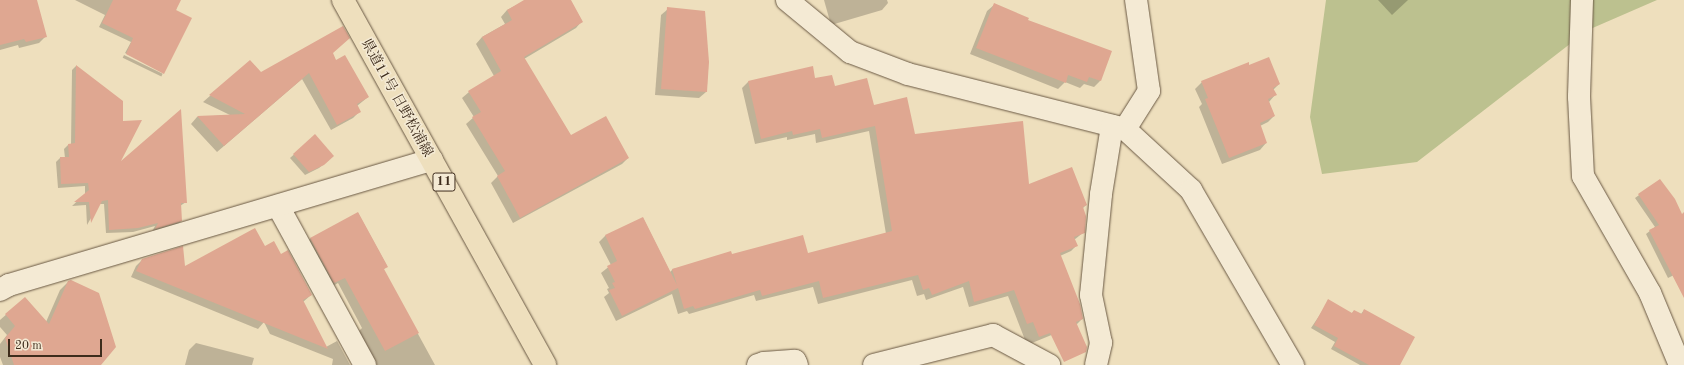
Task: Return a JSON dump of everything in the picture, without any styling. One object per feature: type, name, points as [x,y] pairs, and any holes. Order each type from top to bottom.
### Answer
[{"type":"main road","name":"県道11号 日野松浦線","points":[[343,0],[545,365]]},
{"type":"street","points":[[787,0],[850,52],[908,74],[1119,128],[1191,190],[1294,365]]},
{"type":"street","points":[[1096,365],[1101,343],[1091,295],[1102,194],[1119,128],[1149,91],[1136,0]]},
{"type":"street","points":[[1582,0],[1579,97],[1583,176],[1650,293],[1680,365]]},
{"type":"street","points":[[0,290],[9,285],[432,160]]},
{"type":"street","points":[[278,206],[365,365]]},
{"type":"street","points":[[874,365],[993,335],[1049,365]]},
{"type":"street","points":[[758,365],[764,363],[795,361],[797,365]]},
{"type":"green space","points":[[1326,0],[1657,0],[1588,30],[1417,162],[1322,174],[1310,117]]},
{"type":"building","points":[[0,0],[37,0],[47,37],[26,42],[24,39],[0,45]]},
{"type":"building","points":[[113,0],[181,0],[176,10],[192,18],[164,74],[126,54],[133,38],[102,23]]},
{"type":"building","points":[[524,0],[571,0],[583,22],[524,57],[571,135],[606,116],[629,158],[520,218],[497,176],[505,171],[472,117],[481,112],[468,91],[501,71],[482,37],[512,20],[507,10]]},
{"type":"building","points":[[994,3],[1029,18],[1028,20],[1112,51],[1101,81],[1089,77],[1087,82],[1068,75],[1066,83],[976,48]]},
{"type":"building","points":[[667,7],[705,11],[709,62],[707,92],[661,89]]},
{"type":"building","points":[[343,26],[350,38],[333,53],[336,60],[345,55],[369,97],[357,104],[361,112],[337,125],[309,73],[224,146],[197,116],[245,114],[209,95],[250,60],[261,72]]},
{"type":"building","points":[[1269,57],[1280,84],[1273,88],[1277,95],[1268,99],[1275,116],[1260,123],[1267,143],[1229,158],[1205,99],[1208,98],[1201,81],[1249,62],[1249,65]]},
{"type":"building","points":[[76,65],[123,101],[123,121],[142,120],[121,161],[181,109],[187,203],[181,203],[182,221],[155,229],[158,223],[138,228],[109,230],[108,200],[102,201],[91,223],[89,202],[74,202],[89,190],[88,183],[61,184],[60,157],[69,157],[68,144],[75,143]]},
{"type":"building","points":[[813,66],[815,78],[832,75],[835,86],[867,78],[874,105],[907,97],[915,134],[1023,121],[1029,184],[1072,167],[1087,205],[1083,207],[1086,216],[1085,233],[1074,237],[1078,246],[1060,253],[1080,304],[1083,319],[1076,322],[1087,347],[1086,352],[1064,362],[1050,333],[1039,337],[1033,322],[1027,324],[1014,290],[974,302],[969,281],[932,295],[929,288],[923,290],[918,275],[823,298],[819,281],[762,296],[760,290],[695,309],[693,306],[684,309],[678,288],[622,316],[609,290],[615,288],[612,283],[615,282],[607,266],[617,261],[605,235],[643,217],[677,285],[672,269],[731,251],[732,254],[803,235],[808,253],[892,231],[875,126],[822,138],[820,129],[793,135],[792,131],[761,139],[748,81]]},
{"type":"building","points":[[315,134],[334,156],[324,165],[309,172],[293,154]]},
{"type":"building","points":[[1660,179],[1675,199],[1682,214],[1684,212],[1684,298],[1649,230],[1659,225],[1638,194]]},
{"type":"building","points":[[358,212],[388,267],[384,269],[419,333],[385,351],[345,278],[334,283],[310,238]]},
{"type":"building","points":[[255,228],[265,246],[274,241],[281,254],[288,250],[312,295],[303,300],[328,349],[136,271],[142,259],[183,246],[185,266]]},
{"type":"building","points":[[71,280],[99,293],[116,347],[101,365],[14,365],[5,338],[15,326],[5,314],[25,297],[49,324],[68,281]]},
{"type":"building","points":[[1328,299],[1352,313],[1354,310],[1362,314],[1364,309],[1415,337],[1400,365],[1369,365],[1334,346],[1338,338],[1314,325]]}]
